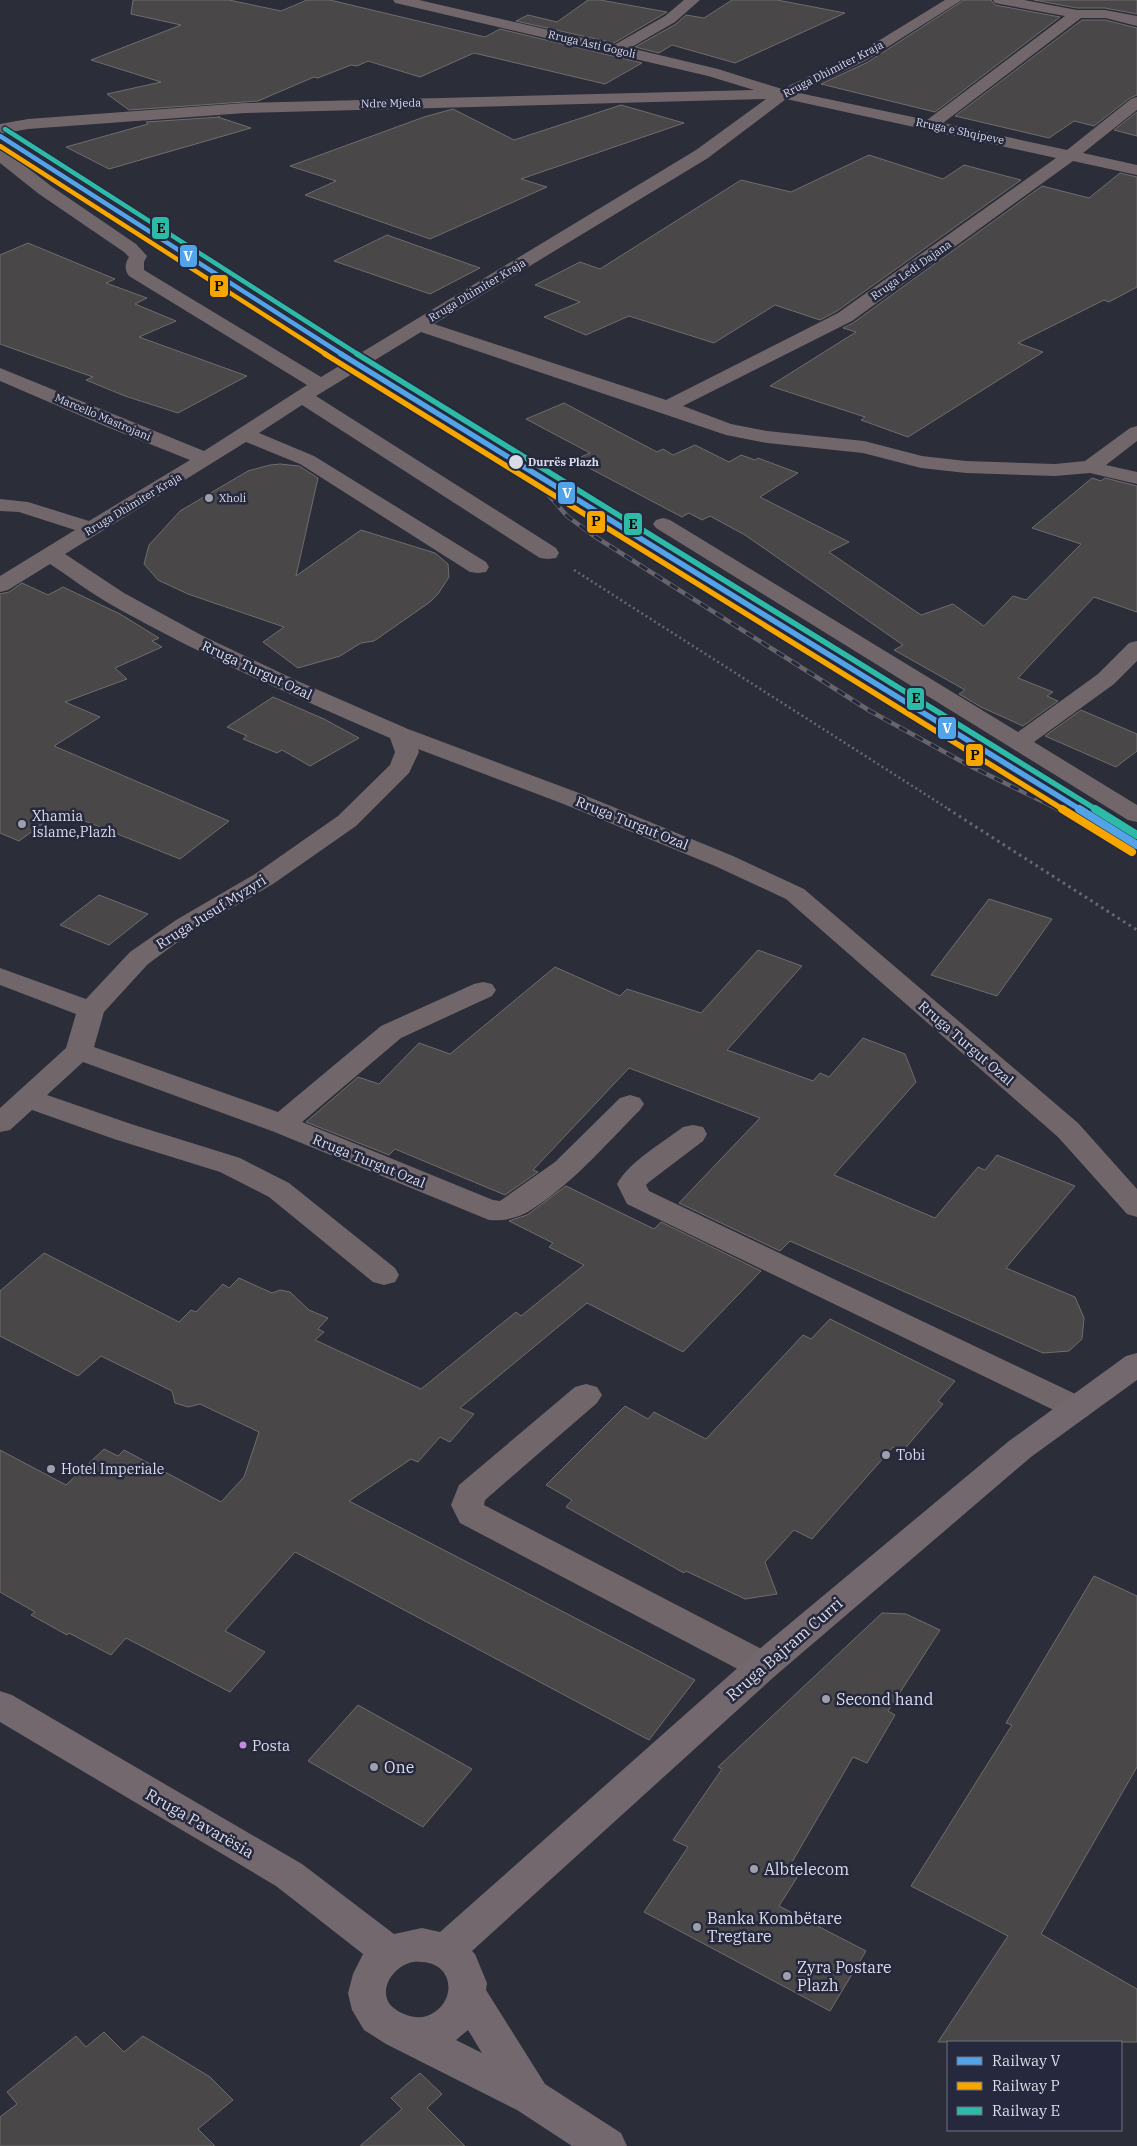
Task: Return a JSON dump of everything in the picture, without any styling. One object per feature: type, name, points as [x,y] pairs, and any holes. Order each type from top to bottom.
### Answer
[{"type":"main road","name":"Rruga Bajram Curri","points":[[445,1951],[763,1666],[1020,1449],[1137,1364]]},
{"type":"main road","name":"Rruga Pavarësia","points":[[5,1714],[289,1875],[390,1953]]},
{"type":"main road","points":[[406,2034],[426,2034],[446,2027],[461,2014],[468,1995],[468,1978],[459,1962],[445,1951],[427,1945],[417,1945],[408,1946],[390,1953],[376,1966],[368,1981],[368,1999],[374,2015],[388,2028],[406,2034],[531,2097],[607,2146]]},
{"type":"main road","points":[[468,1995],[531,2097]]},
{"type":"street","name":"Rruga Asti Gogoli","points":[[400,0],[712,72],[782,94]]},
{"type":"street","points":[[616,50],[670,19],[694,0]]},
{"type":"street","name":"Rruga Dhimiter Kraja","points":[[0,585],[206,459],[302,396],[702,154],[782,94],[862,56],[955,0]]},
{"type":"street","points":[[1000,0],[1078,14],[1105,14],[1137,21]]},
{"type":"street","points":[[932,124],[1078,14]]},
{"type":"street","name":"Rruga e Shqipeve","points":[[782,94],[932,124],[1137,170]]},
{"type":"street","name":"Ndre Mjeda","points":[[0,129],[28,124],[245,108],[782,94]]},
{"type":"street","name":"Rruga Ledi Dajana","points":[[667,407],[845,317],[1070,155],[1137,102]]},
{"type":"street","points":[[0,155],[45,190],[130,248],[138,256],[135,262],[135,272],[321,385]]},
{"type":"street","points":[[419,325],[667,407],[726,429],[767,437],[864,447],[921,462],[966,467],[1045,470],[1090,467],[1137,478]]},
{"type":"street","name":"Marcello Mastrojani","points":[[0,374],[114,423],[206,459]]},
{"type":"street","points":[[302,396],[548,553]]},
{"type":"street","points":[[1090,467],[1137,432]]},
{"type":"street","points":[[244,434],[307,460],[478,567]]},
{"type":"street","points":[[0,505],[21,506],[92,528]]},
{"type":"street","points":[[663,524],[1137,815]]},
{"type":"street","name":"Rruga Turgut Ozal","points":[[50,554],[116,598],[195,641],[400,734],[579,802],[724,861],[795,894],[1068,1130],[1137,1207]]},
{"type":"street","points":[[1017,743],[1106,679],[1137,648]]},
{"type":"street","name":"Rruga Jusuf Myzyri","points":[[79,1051],[91,1010],[139,958],[185,925],[280,868],[346,821],[401,768],[407,752],[400,734]]},
{"type":"street","points":[[0,976],[91,1010]]},
{"type":"street","points":[[282,1124],[391,1032],[483,990]]},
{"type":"street","points":[[0,1122],[79,1051]]},
{"type":"street","name":"Rruga Turgut Ozal","points":[[79,1051],[282,1124],[490,1210],[502,1211],[515,1206],[565,1169],[630,1104]]},
{"type":"street","points":[[28,1098],[124,1132],[230,1165],[279,1190],[384,1274]]},
{"type":"street","points":[[693,1134],[639,1175],[631,1184],[637,1197],[1077,1408]]},
{"type":"street","points":[[586,1395],[470,1494],[467,1505],[472,1514],[763,1666]]},
{"type":"path","points":[[548,553],[1137,930]]},
{"type":"building","points":[[133,0],[229,0],[281,11],[307,0],[330,0],[485,37],[500,29],[642,63],[605,84],[474,53],[420,77],[368,61],[357,66],[351,65],[318,78],[314,77],[258,101],[129,110],[107,94],[161,82],[91,60],[181,25],[131,14]]},
{"type":"building","points":[[588,0],[600,0],[667,12],[614,43],[516,21],[528,15],[557,22]]},
{"type":"building","points":[[732,0],[777,0],[845,13],[735,63],[672,45],[659,53],[635,47],[676,24],[686,15],[704,18]]},
{"type":"building","points":[[964,0],[991,0],[995,5],[1060,17],[935,112],[821,84],[868,62]]},
{"type":"building","points":[[1034,0],[1137,0],[1137,14],[1105,8],[1077,8]]},
{"type":"building","points":[[1082,20],[1105,20],[1137,28],[1137,95],[1130,98],[1094,126],[1074,121],[1049,138],[955,116]]},
{"type":"building","points":[[621,105],[684,123],[521,179],[547,187],[430,239],[305,195],[336,181],[290,166],[424,117],[453,109],[514,140]]},
{"type":"building","points":[[1137,112],[1137,136],[1114,130]]},
{"type":"building","points":[[218,117],[251,128],[109,169],[66,147],[148,124],[146,122]]},
{"type":"building","points":[[869,155],[943,179],[964,165],[1021,180],[837,311],[820,320],[775,305],[714,343],[629,316],[586,335],[544,317],[580,302],[535,285],[580,262],[600,269],[741,180],[791,192]]},
{"type":"building","points":[[1120,173],[1137,177],[1137,287],[1109,302],[1104,300],[1018,343],[1043,352],[908,437],[861,420],[865,417],[770,386],[856,332],[843,328],[853,323],[1042,186],[1089,198]]},
{"type":"building","points":[[387,235],[480,268],[430,294],[334,261]]},
{"type":"building","points":[[28,243],[115,279],[106,283],[147,298],[135,304],[176,321],[139,337],[247,376],[178,413],[125,396],[86,380],[93,377],[0,344],[0,255]]},
{"type":"building","points":[[564,403],[657,452],[663,449],[673,455],[695,445],[729,462],[741,455],[755,460],[758,458],[798,473],[760,497],[849,542],[829,552],[921,615],[953,604],[984,626],[1013,596],[1026,600],[1081,544],[1032,528],[1092,478],[1101,481],[1105,478],[1137,486],[1137,612],[1094,597],[1018,678],[1053,692],[1047,696],[1058,701],[1023,726],[981,707],[959,694],[965,690],[894,650],[903,645],[745,535],[710,516],[702,520],[689,513],[682,517],[574,460],[590,453],[526,419]]},
{"type":"building","points":[[280,464],[299,466],[318,478],[296,576],[361,530],[435,553],[448,564],[449,577],[438,594],[430,602],[374,641],[361,643],[340,656],[298,668],[263,642],[284,627],[188,594],[158,580],[144,564],[149,545],[180,511],[248,471]]},
{"type":"building","points":[[22,583],[48,595],[63,587],[120,614],[159,638],[152,641],[162,647],[115,668],[127,679],[65,702],[100,717],[54,746],[229,821],[180,859],[60,811],[19,841],[0,833],[0,594],[9,592]]},
{"type":"building","points":[[273,697],[324,719],[359,738],[310,766],[282,750],[277,753],[243,739],[247,736],[227,727]]},
{"type":"building","points":[[1081,710],[1137,734],[1137,751],[1116,767],[1045,736]]},
{"type":"building","points":[[99,895],[148,914],[109,945],[60,925]]},
{"type":"building","points":[[989,899],[1052,919],[997,996],[931,975]]},
{"type":"building","points":[[758,950],[802,966],[727,1050],[813,1081],[820,1073],[829,1077],[863,1038],[905,1054],[916,1082],[834,1175],[935,1218],[978,1167],[985,1170],[997,1155],[1075,1186],[1006,1268],[1075,1297],[1084,1318],[1082,1339],[1069,1351],[1043,1353],[790,1241],[780,1251],[679,1203],[760,1118],[629,1068],[533,1170],[538,1172],[505,1195],[395,1149],[389,1155],[306,1122],[358,1077],[379,1084],[419,1043],[450,1054],[555,967],[620,996],[627,989],[701,1013]]},
{"type":"building","points":[[566,1186],[654,1229],[661,1222],[761,1271],[683,1352],[587,1303],[460,1408],[474,1414],[450,1442],[440,1437],[418,1462],[411,1459],[349,1501],[695,1680],[649,1740],[295,1552],[225,1631],[265,1652],[230,1692],[126,1638],[111,1655],[69,1633],[67,1635],[31,1615],[35,1612],[0,1592],[0,1450],[66,1485],[104,1449],[118,1456],[124,1450],[221,1502],[244,1477],[259,1432],[200,1404],[188,1407],[175,1403],[172,1391],[101,1356],[78,1376],[0,1336],[0,1291],[44,1253],[179,1322],[191,1310],[196,1312],[223,1284],[229,1288],[239,1278],[272,1293],[280,1290],[290,1292],[309,1310],[328,1318],[318,1329],[324,1332],[315,1340],[421,1389],[516,1312],[521,1316],[584,1265],[549,1247],[553,1243],[509,1221],[527,1215]]},
{"type":"building","points":[[830,1319],[955,1381],[938,1401],[943,1404],[902,1452],[893,1447],[812,1539],[794,1530],[765,1562],[777,1594],[745,1599],[686,1571],[684,1573],[566,1507],[572,1500],[546,1485],[625,1406],[648,1419],[654,1412],[706,1439],[803,1335],[811,1339]]},
{"type":"building","points":[[1094,1576],[1137,1596],[1137,1767],[1041,1934],[1137,1989],[1137,2042],[938,2042],[1008,1936],[911,1886],[1012,1725],[1006,1723]]},
{"type":"building","points":[[882,1613],[906,1614],[940,1630],[888,1711],[895,1715],[867,1763],[853,1757],[792,1862],[803,1868],[779,1906],[866,1951],[830,2011],[644,1912],[688,1847],[673,1840],[722,1769],[718,1767]]},
{"type":"building","points":[[358,1705],[472,1769],[423,1827],[308,1761]]},
{"type":"building","points":[[104,2032],[124,2052],[143,2036],[210,2077],[233,2100],[198,2129],[215,2146],[0,2146],[0,2117],[17,2104],[7,2092],[76,2036],[86,2047]]},
{"type":"building","points":[[420,2073],[442,2094],[427,2108],[465,2146],[360,2146],[402,2109],[391,2098]]},
{"type":"railway","points":[[516,462],[540,485],[567,516],[594,536],[870,711],[970,766],[1060,810]]},
{"type":"railway","points":[[1058,809],[1137,848]]},
{"type":"rail line","name":"E","points":[[5,129],[381,369],[1137,835]]},
{"type":"rail line","name":"V","points":[[0,136],[376,376],[1137,845]]},
{"type":"rail line","name":"P","points":[[0,146],[371,383],[1132,852]]},
{"type":"place","name":"Durrës Plazh","points":[[516,462]]},
{"type":"place","name":"Xholi","points":[[209,498]]},
{"type":"place","name":"Xhamia Islame,Plazh","points":[[22,824]]},
{"type":"place","name":"Tobi","points":[[886,1455]]},
{"type":"place","name":"Hotel Imperiale","points":[[51,1469]]},
{"type":"place","name":"Second hand","points":[[826,1699]]},
{"type":"place","name":"Posta","points":[[243,1745]]},
{"type":"place","name":"One","points":[[374,1767]]},
{"type":"place","name":"Albtelecom","points":[[754,1869]]},
{"type":"place","name":"Banka Kombëtare Tregtare","points":[[697,1927]]},
{"type":"place","name":"Zyra Postare Plazh","points":[[787,1976]]}]
